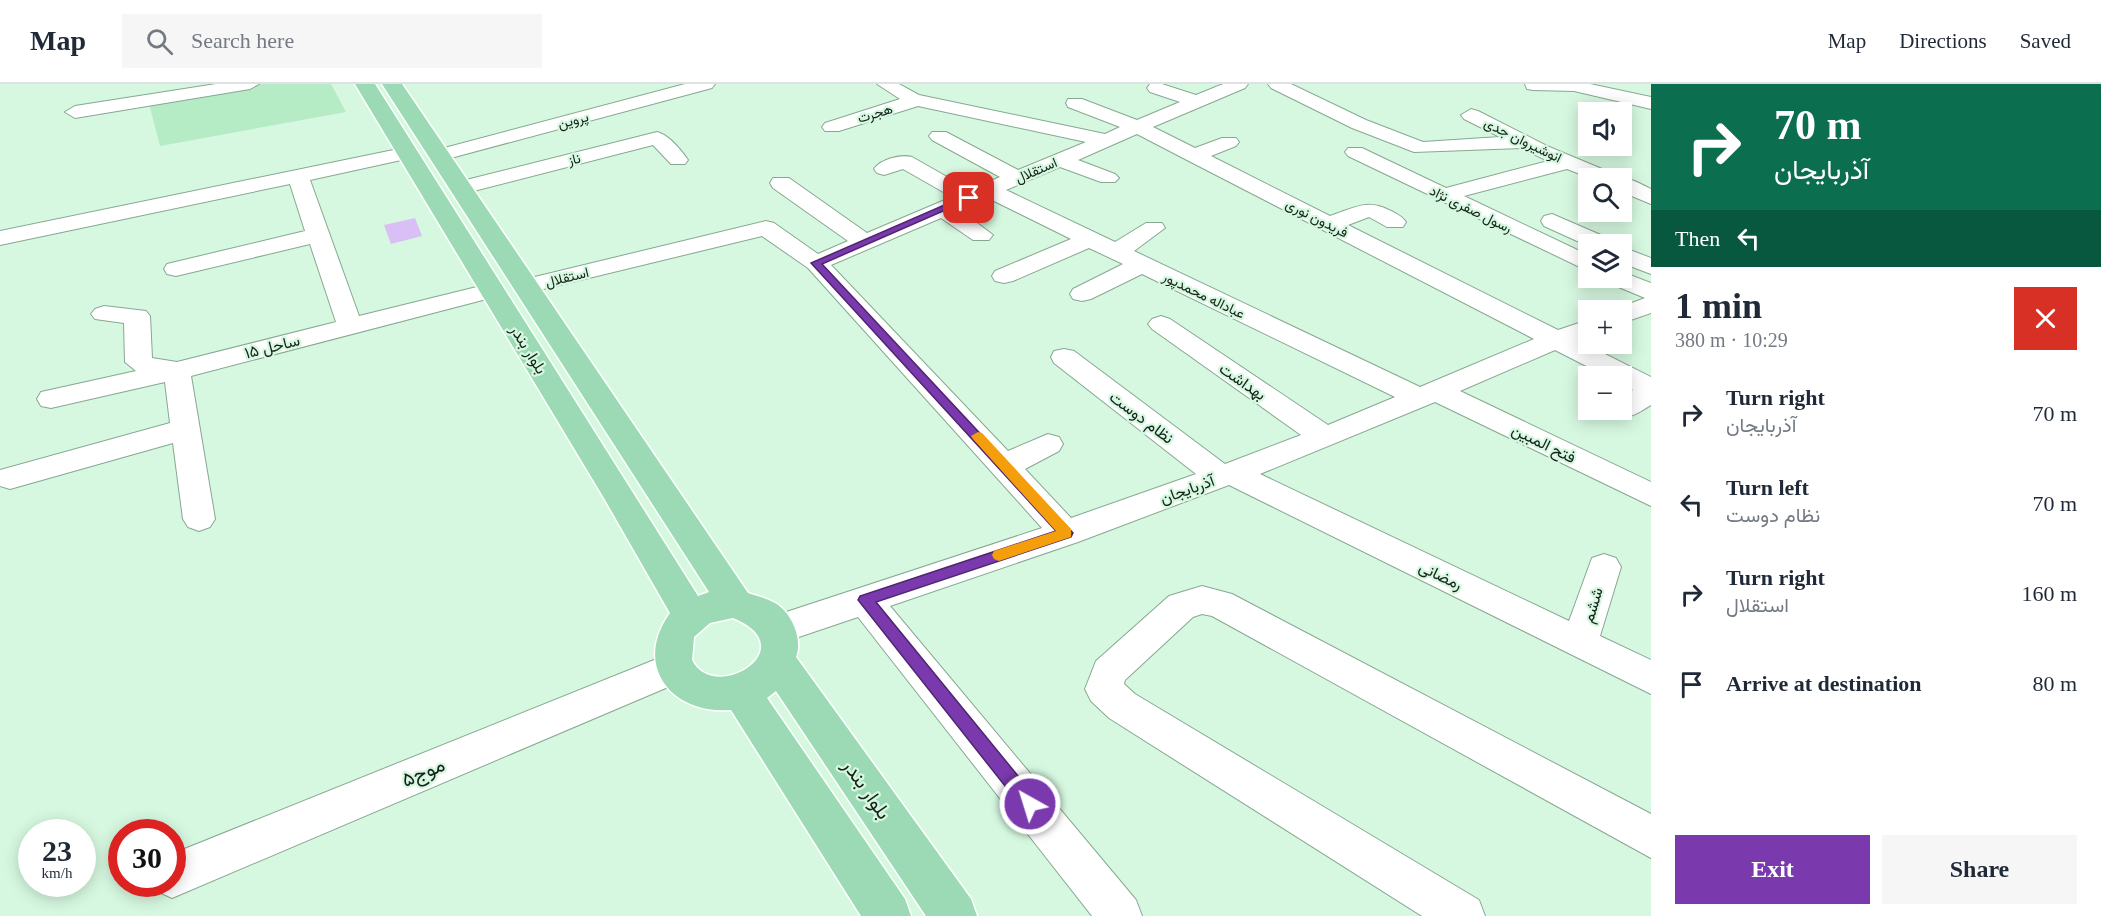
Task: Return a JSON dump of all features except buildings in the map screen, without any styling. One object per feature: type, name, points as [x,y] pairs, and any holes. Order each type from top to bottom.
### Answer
[{"type":"main road","name":"بلوار بندر","points":[[366,84],[691,616]]},
{"type":"main road","name":"بلوار بندر","points":[[392,84],[735,603]]},
{"type":"main road","points":[[735,603],[753,607],[768,616],[778,646],[765,680],[742,693],[722,696],[701,692],[685,682],[674,668],[671,649],[677,631],[691,616],[712,605],[735,603]]},
{"type":"main road","name":"بلوار بندر","points":[[778,646],[868,790],[954,916]]},
{"type":"main road","points":[[742,693],[888,916]]},
{"type":"main road","points":[[825,817],[868,790]]},
{"type":"street","points":[[75,112],[250,84]]},
{"type":"street","name":"پروین","points":[[440,155],[706,84]]},
{"type":"street","points":[[886,84],[917,100],[1106,140]]},
{"type":"street","name":"استقلال","points":[[527,286],[766,228],[816,263],[1137,127],[1197,93],[1220,92],[1239,84]]},
{"type":"street","points":[[1277,84],[1359,124],[1421,148],[1524,142]]},
{"type":"street","points":[[1531,84],[1574,86],[1651,104]]},
{"type":"street","points":[[1531,84],[1583,102]]},
{"type":"street","points":[[1156,88],[1197,93]]},
{"type":"street","name":"هجرت","points":[[832,127],[917,100]]},
{"type":"street","name":"فریدون نوری","points":[[1075,103],[1137,127],[1557,339],[1651,390]]},
{"type":"street","name":"انوشیروان جدی","points":[[1471,115],[1583,168]]},
{"type":"street","points":[[1632,117],[1651,122]]},
{"type":"street","points":[[939,136],[1017,178]]},
{"type":"street","name":"ناز","points":[[462,188],[595,163],[657,138],[678,160]]},
{"type":"street","points":[[1194,156],[1229,142]]},
{"type":"street","name":"رسول صفری نژاد","points":[[1355,152],[1578,259]]},
{"type":"street","points":[[0,238],[408,153]]},
{"type":"street","points":[[1060,160],[1108,178]]},
{"type":"street","name":"عباداله محمدپور","points":[[884,169],[905,161],[978,194],[1090,239],[1141,265],[1428,395]]},
{"type":"street","points":[[1443,195],[1568,162]]},
{"type":"street","points":[[298,177],[350,327]]},
{"type":"street","points":[[781,183],[865,242]]},
{"type":"street","points":[[1632,188],[1651,197]]},
{"type":"street","points":[[1274,219],[1293,206]]},
{"type":"street","points":[[943,209],[981,235]]},
{"type":"street","points":[[1329,224],[1371,209],[1395,222]]},
{"type":"street","points":[[1552,221],[1580,234]]},
{"type":"street","points":[[1116,252],[1154,228]]},
{"type":"street","points":[[177,269],[318,235]]},
{"type":"street","points":[[1004,276],[1090,239]]},
{"type":"street","points":[[1632,258],[1651,267]]},
{"type":"street","points":[[816,263],[1066,533]]},
{"type":"street","points":[[1082,294],[1141,265]]},
{"type":"street","points":[[1626,288],[1642,309]]},
{"type":"street","name":"ساحل ۱۵","points":[[51,399],[177,371],[493,290]]},
{"type":"street","points":[[104,314],[129,313],[137,316],[139,362],[146,366],[166,366],[177,371],[199,519]]},
{"type":"street","name":"بهداشت","points":[[1161,324],[1324,437]]},
{"type":"street","name":"آذربایجان","points":[[778,646],[865,600],[1066,533],[1226,474],[1428,395],[1578,332]]},
{"type":"street","name":"نظام دوست","points":[[1064,357],[1226,474]]},
{"type":"street","points":[[1632,403],[1651,390]]},
{"type":"street","name":"فتح المبین","points":[[1428,395],[1651,495]]},
{"type":"street","points":[[10,477],[186,429]]},
{"type":"street","points":[[1004,466],[1048,444]]},
{"type":"street","name":"رمضانی","points":[[1226,474],[1651,678]]},
{"type":"street","name":"ششم","points":[[1580,643],[1604,567]]},
{"type":"street","points":[[865,600],[1120,916]]},
{"type":"street","points":[[1463,916],[1122,706],[1104,689],[1109,672],[1181,606],[1202,600],[1220,604],[1651,837]]},
{"type":"street","name":"موج۵","points":[[186,871],[674,668]]},
{"type":"green space","points":[[257,84],[331,84],[346,112],[160,146],[149,104]]},
{"type":"slow traffic","points":[[978,436],[1066,533],[999,555]]},
{"type":"route","points":[[969,198],[816,263],[1066,533],[865,600],[1030,804]]}]
